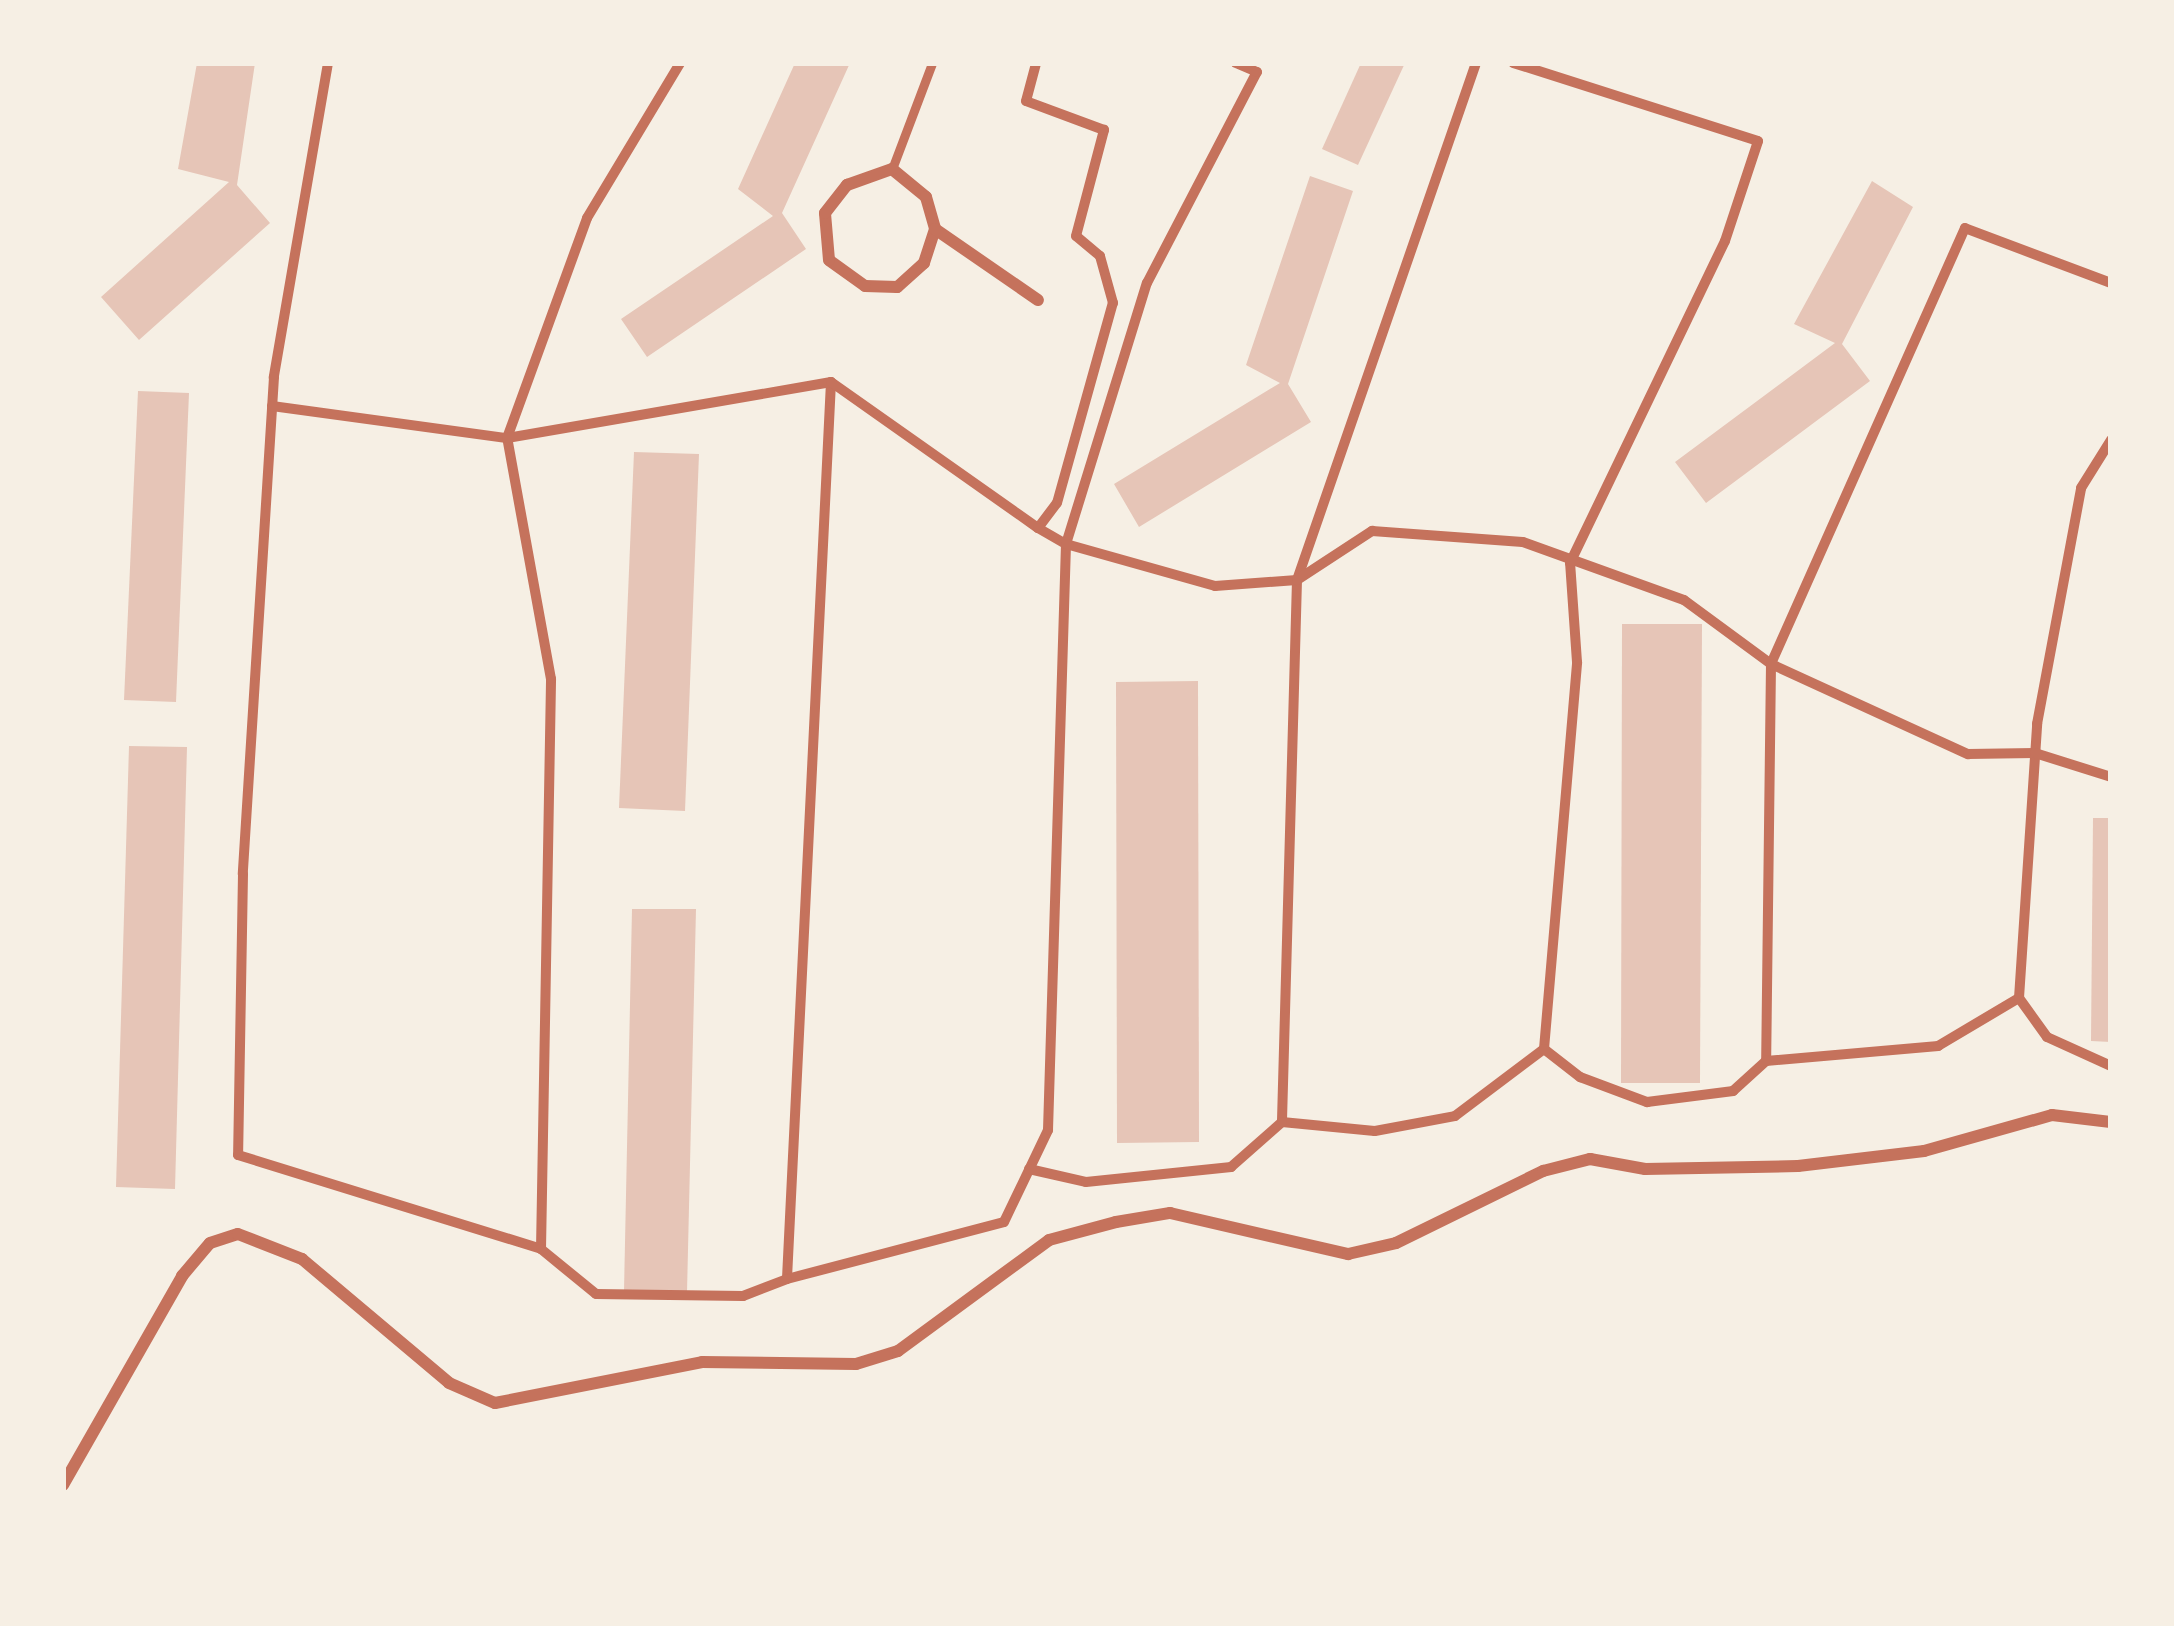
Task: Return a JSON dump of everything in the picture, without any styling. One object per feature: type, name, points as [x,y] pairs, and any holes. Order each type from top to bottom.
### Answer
[{"type":"street","points":[[328,63],[272,406],[243,874],[238,1155],[541,1249],[596,1294],[743,1296],[788,1279],[1004,1222],[1048,1130],[1066,544],[1147,283],[1257,72],[1236,63]]},
{"type":"street","points":[[541,1249],[550,679],[507,438],[586,218],[680,63]]},
{"type":"street","points":[[1036,63],[1026,101],[1103,130],[1076,236],[1100,256],[1113,303],[1057,503],[1039,528]]},
{"type":"street","points":[[1282,1122],[1297,580],[1476,63]]},
{"type":"street","points":[[1029,1169],[1087,1182],[1231,1167],[1282,1122],[1375,1130],[1455,1116],[1544,1048],[1576,662],[1570,563],[1725,241],[1758,141],[1513,63]]},
{"type":"street","points":[[892,169],[926,197],[935,229],[924,262],[897,287],[865,286],[830,260],[825,213],[847,184],[892,169]]},
{"type":"street","points":[[1766,1061],[1771,664],[1966,228],[2111,283]]},
{"type":"street","points":[[935,229],[1039,300]]},
{"type":"street","points":[[272,406],[507,438],[831,382],[1066,544],[1215,586],[1297,580],[1372,531],[1523,542],[1570,563],[1684,600],[1771,664],[1968,754],[2035,753],[2111,777]]},
{"type":"street","points":[[788,1279],[831,382]]},
{"type":"street","points":[[2111,440],[2081,488],[2035,753],[2019,998],[2047,1037],[2111,1066]]},
{"type":"street","points":[[1544,1048],[1580,1077],[1647,1102],[1733,1091],[1766,1061],[1939,1046],[2019,998]]},
{"type":"street","points":[[63,1485],[182,1276],[210,1243],[238,1234],[302,1258],[449,1383],[495,1403],[702,1362],[856,1364],[898,1351],[1048,1240],[1116,1222],[1170,1213],[1348,1254],[1396,1243],[1543,1171],[1590,1160],[1646,1169],[1798,1166],[1924,1151],[2052,1115],[2111,1122]]},
{"type":"lane","points":[[892,169],[932,63]]},
{"type":"building","points":[[197,63],[255,63],[237,185],[270,223],[139,340],[101,297],[229,182],[178,169]]},
{"type":"building","points":[[795,63],[850,63],[782,213],[806,249],[647,357],[621,319],[773,216],[738,189]]},
{"type":"building","points":[[1361,63],[1405,63],[1358,165],[1322,149]]},
{"type":"building","points":[[1310,176],[1353,191],[1288,384],[1311,422],[1139,527],[1114,484],[1280,383],[1246,365]]},
{"type":"building","points":[[1872,181],[1913,207],[1842,344],[1870,381],[1706,503],[1675,462],[1835,343],[1794,324]]},
{"type":"building","points":[[138,391],[189,393],[176,702],[124,700]]},
{"type":"building","points":[[634,452],[699,454],[685,811],[619,808]]},
{"type":"building","points":[[1622,624],[1702,624],[1700,1083],[1621,1083]]},
{"type":"building","points":[[1198,681],[1199,1142],[1117,1143],[1116,682]]},
{"type":"building","points":[[129,746],[187,747],[175,1189],[116,1187]]},
{"type":"building","points":[[2093,818],[2111,818],[2111,1042],[2091,1041]]},
{"type":"building","points":[[632,909],[696,909],[687,1292],[624,1291]]}]
